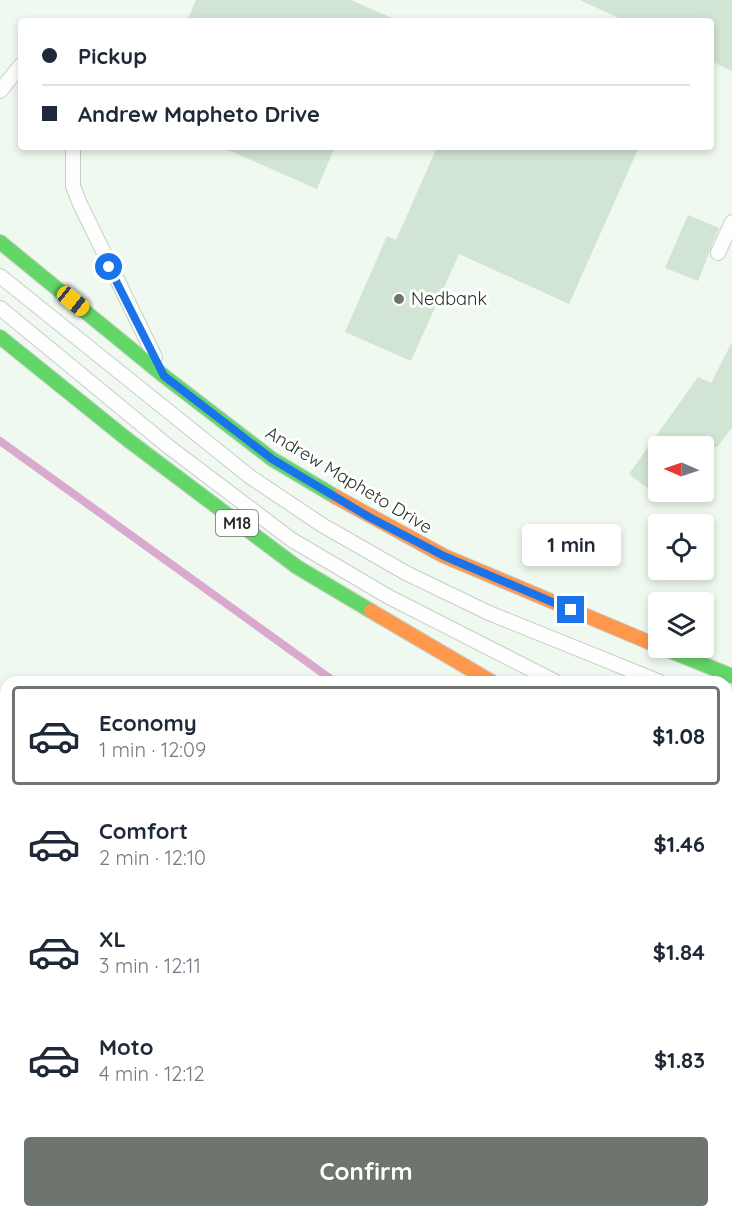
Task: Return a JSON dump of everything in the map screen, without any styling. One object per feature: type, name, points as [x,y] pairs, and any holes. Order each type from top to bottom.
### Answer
[{"type":"main road","name":"Andrew Mapheto Drive","points":[[0,242],[164,376],[272,459],[369,517],[444,556],[648,642]]},
{"type":"main road","name":"M18","points":[[0,337],[137,446],[297,567],[482,676]]},
{"type":"main road","points":[[688,658],[732,676]]},
{"type":"lane","points":[[0,91],[18,69]]},
{"type":"lane","points":[[73,150],[73,186],[80,204],[164,376]]},
{"type":"lane","points":[[718,253],[732,222]]},
{"type":"lane","points":[[0,276],[249,476],[322,525],[406,573],[489,613],[645,676]]},
{"type":"lane","points":[[0,308],[169,447],[292,540],[389,597],[544,676]]},
{"type":"building","points":[[196,0],[351,0],[392,18],[188,18]]},
{"type":"building","points":[[580,0],[732,0],[732,71],[714,62],[714,18],[619,18]]},
{"type":"building","points":[[228,150],[334,150],[317,189]]},
{"type":"building","points":[[436,150],[638,150],[569,304],[459,254],[411,361],[345,332],[387,236],[396,240]]},
{"type":"building","points":[[688,215],[719,228],[698,281],[665,268]]},
{"type":"building","points":[[732,342],[732,428],[717,447],[714,447],[714,436],[656,436],[698,377],[711,383]]},
{"type":"building","points":[[648,447],[648,488],[629,474]]},
{"type":"waterway","points":[[0,441],[327,676]]},
{"type":"traffic: fast","points":[[0,242],[164,376],[272,459],[336,497]]},
{"type":"traffic: fast","points":[[0,337],[128,440],[297,567],[371,611]]},
{"type":"traffic: fast","points":[[688,658],[732,676]]},
{"type":"traffic: slow","points":[[336,497],[444,556],[648,642]]},
{"type":"traffic: slow","points":[[371,611],[482,676]]},
{"type":"place","name":"Nedbank","points":[[399,299]]},
{"type":"route","points":[[109,267],[164,376],[272,459],[369,517],[444,556],[571,610]]}]
